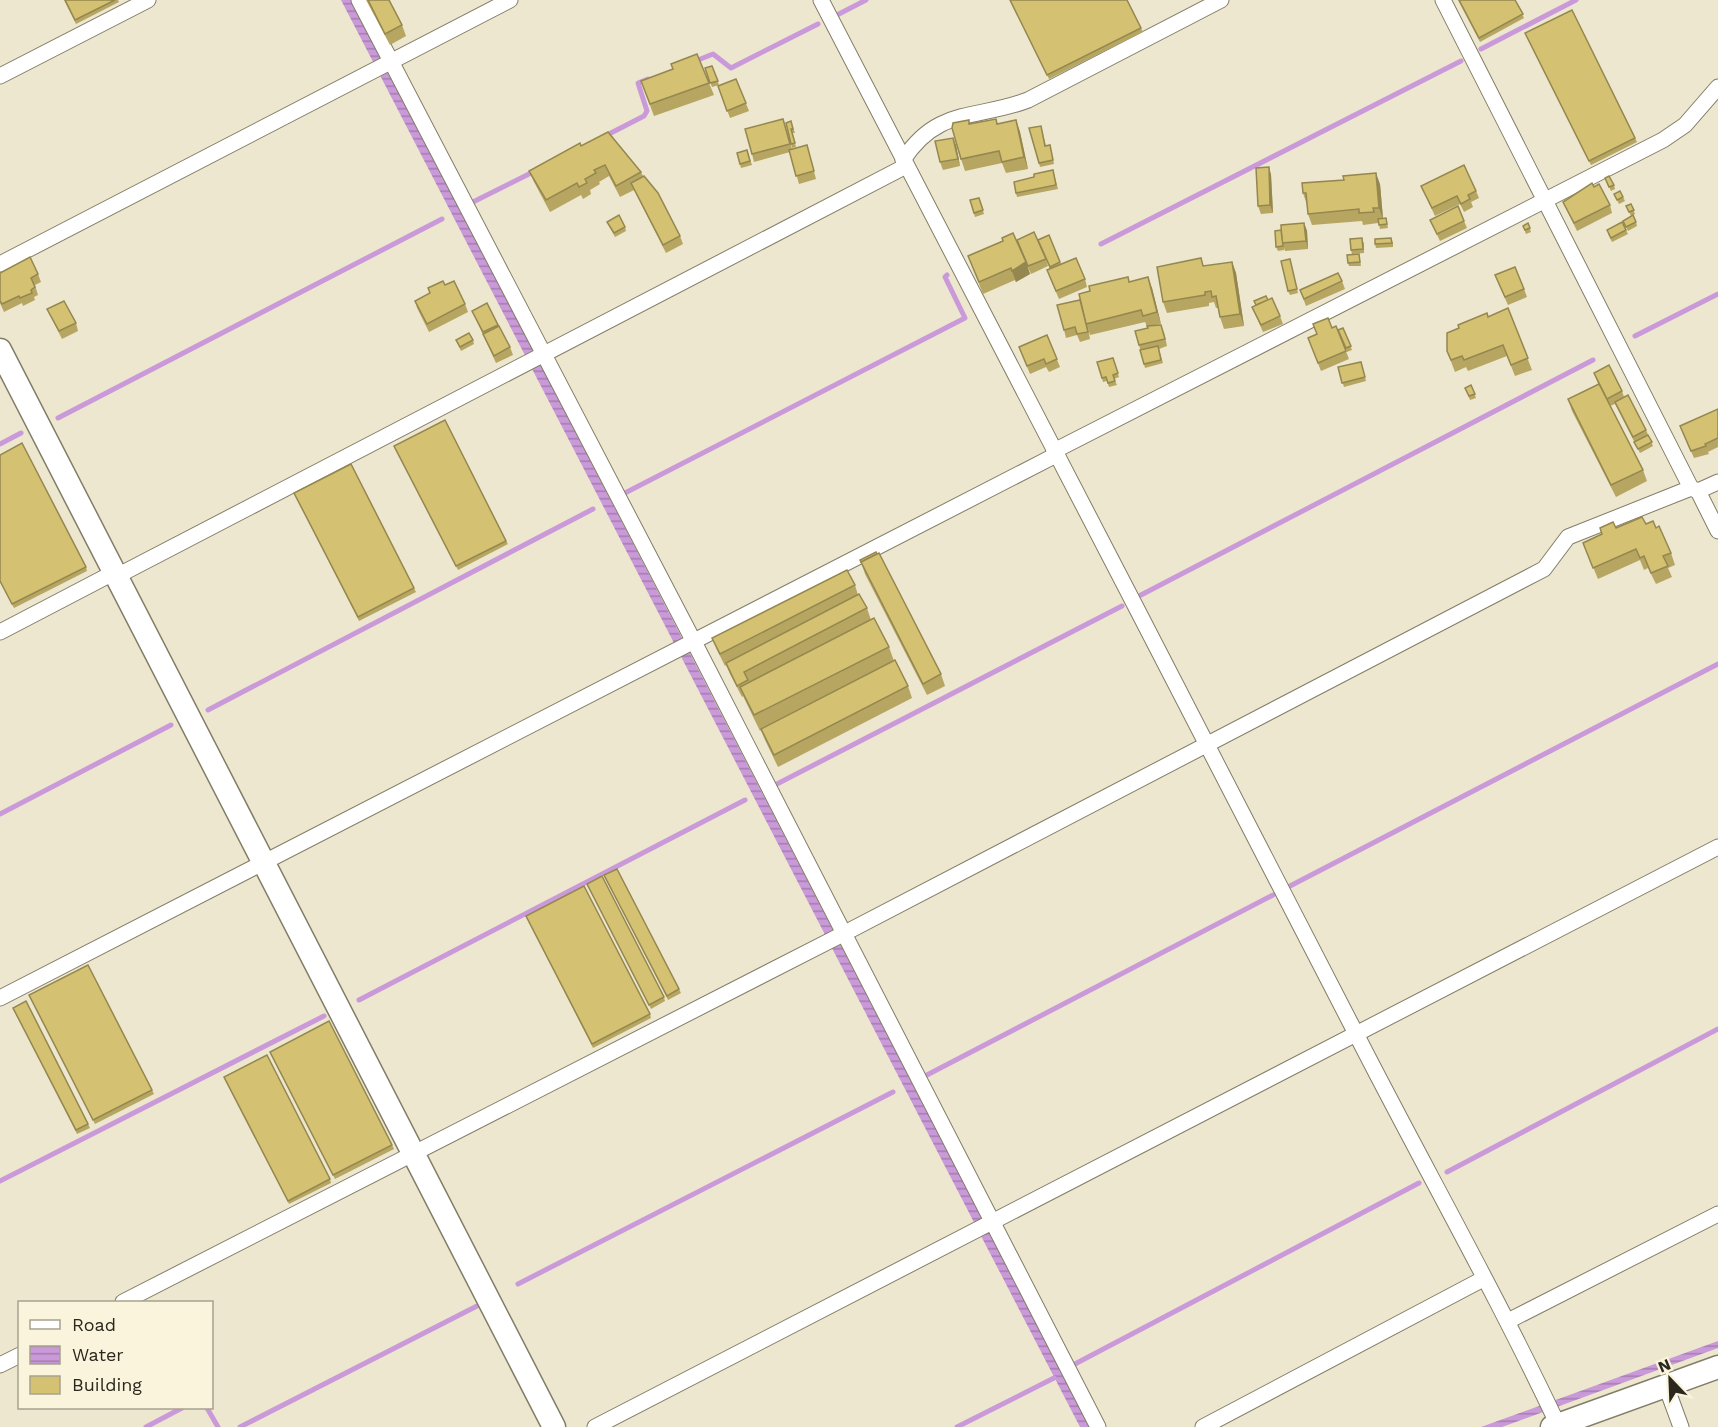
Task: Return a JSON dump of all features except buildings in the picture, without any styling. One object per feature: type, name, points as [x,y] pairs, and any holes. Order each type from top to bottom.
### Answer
[{"type":"street","points":[[0,76],[148,0]]},
{"type":"street","points":[[359,0],[384,66],[535,359],[986,1226],[1098,1427]]},
{"type":"street","points":[[0,264],[510,0]]},
{"type":"street","points":[[821,0],[1483,1279],[1508,1321],[1554,1422],[1718,1367]]},
{"type":"street","points":[[0,632],[535,359],[905,163],[913,145],[943,122],[963,114],[1009,108],[1028,100],[1221,0]]},
{"type":"street","points":[[1443,0],[1694,490],[1718,531]]},
{"type":"street","points":[[0,998],[1546,198],[1663,140],[1685,125],[1718,87]]},
{"type":"street","points":[[0,350],[554,1427]]},
{"type":"street","points":[[125,1301],[415,1154],[1544,569],[1568,537],[1718,482]]},
{"type":"street","points":[[595,1427],[1718,847]]},
{"type":"street","points":[[1508,1321],[1718,1214]]},
{"type":"street","points":[[1203,1427],[1483,1279]]},
{"type":"street","points":[[0,1365],[18,1356]]},
{"type":"street","points":[[1666,1386],[1681,1427]]},
{"type":"water","points":[[341,0],[352,0],[1090,1427],[1080,1427]]},
{"type":"water","points":[[1718,1341],[1718,1348],[1502,1427],[1481,1427]]},
{"type":"waterway","points":[[837,15],[866,0]]},
{"type":"waterway","points":[[1481,49],[1576,0]]},
{"type":"waterway","points":[[693,62],[713,54],[731,68],[818,24]]},
{"type":"waterway","points":[[1101,244],[1461,61]]},
{"type":"waterway","points":[[605,136],[644,116],[647,111],[638,83],[648,79]]},
{"type":"waterway","points":[[473,202],[535,171]]},
{"type":"waterway","points":[[58,418],[442,219]]},
{"type":"waterway","points":[[623,494],[965,318],[945,277],[947,275]]},
{"type":"waterway","points":[[1635,336],[1718,294]]},
{"type":"waterway","points":[[1141,595],[1593,360]]},
{"type":"waterway","points":[[0,444],[21,433]]},
{"type":"waterway","points":[[208,710],[593,509]]},
{"type":"waterway","points":[[775,785],[1122,606]]},
{"type":"waterway","points":[[1290,886],[1718,664]]},
{"type":"waterway","points":[[0,814],[171,725]]},
{"type":"waterway","points":[[359,1000],[745,800]]},
{"type":"waterway","points":[[925,1076],[1273,895]]},
{"type":"waterway","points":[[0,1181],[324,1016]]},
{"type":"waterway","points":[[1447,1172],[1718,1029]]},
{"type":"waterway","points":[[518,1284],[893,1092]]},
{"type":"waterway","points":[[1073,1365],[1419,1183]]},
{"type":"waterway","points":[[240,1427],[477,1306]]},
{"type":"waterway","points":[[957,1427],[1054,1378]]},
{"type":"waterway","points":[[146,1427],[180,1409]]},
{"type":"waterway","points":[[208,1409],[218,1427]]}]
